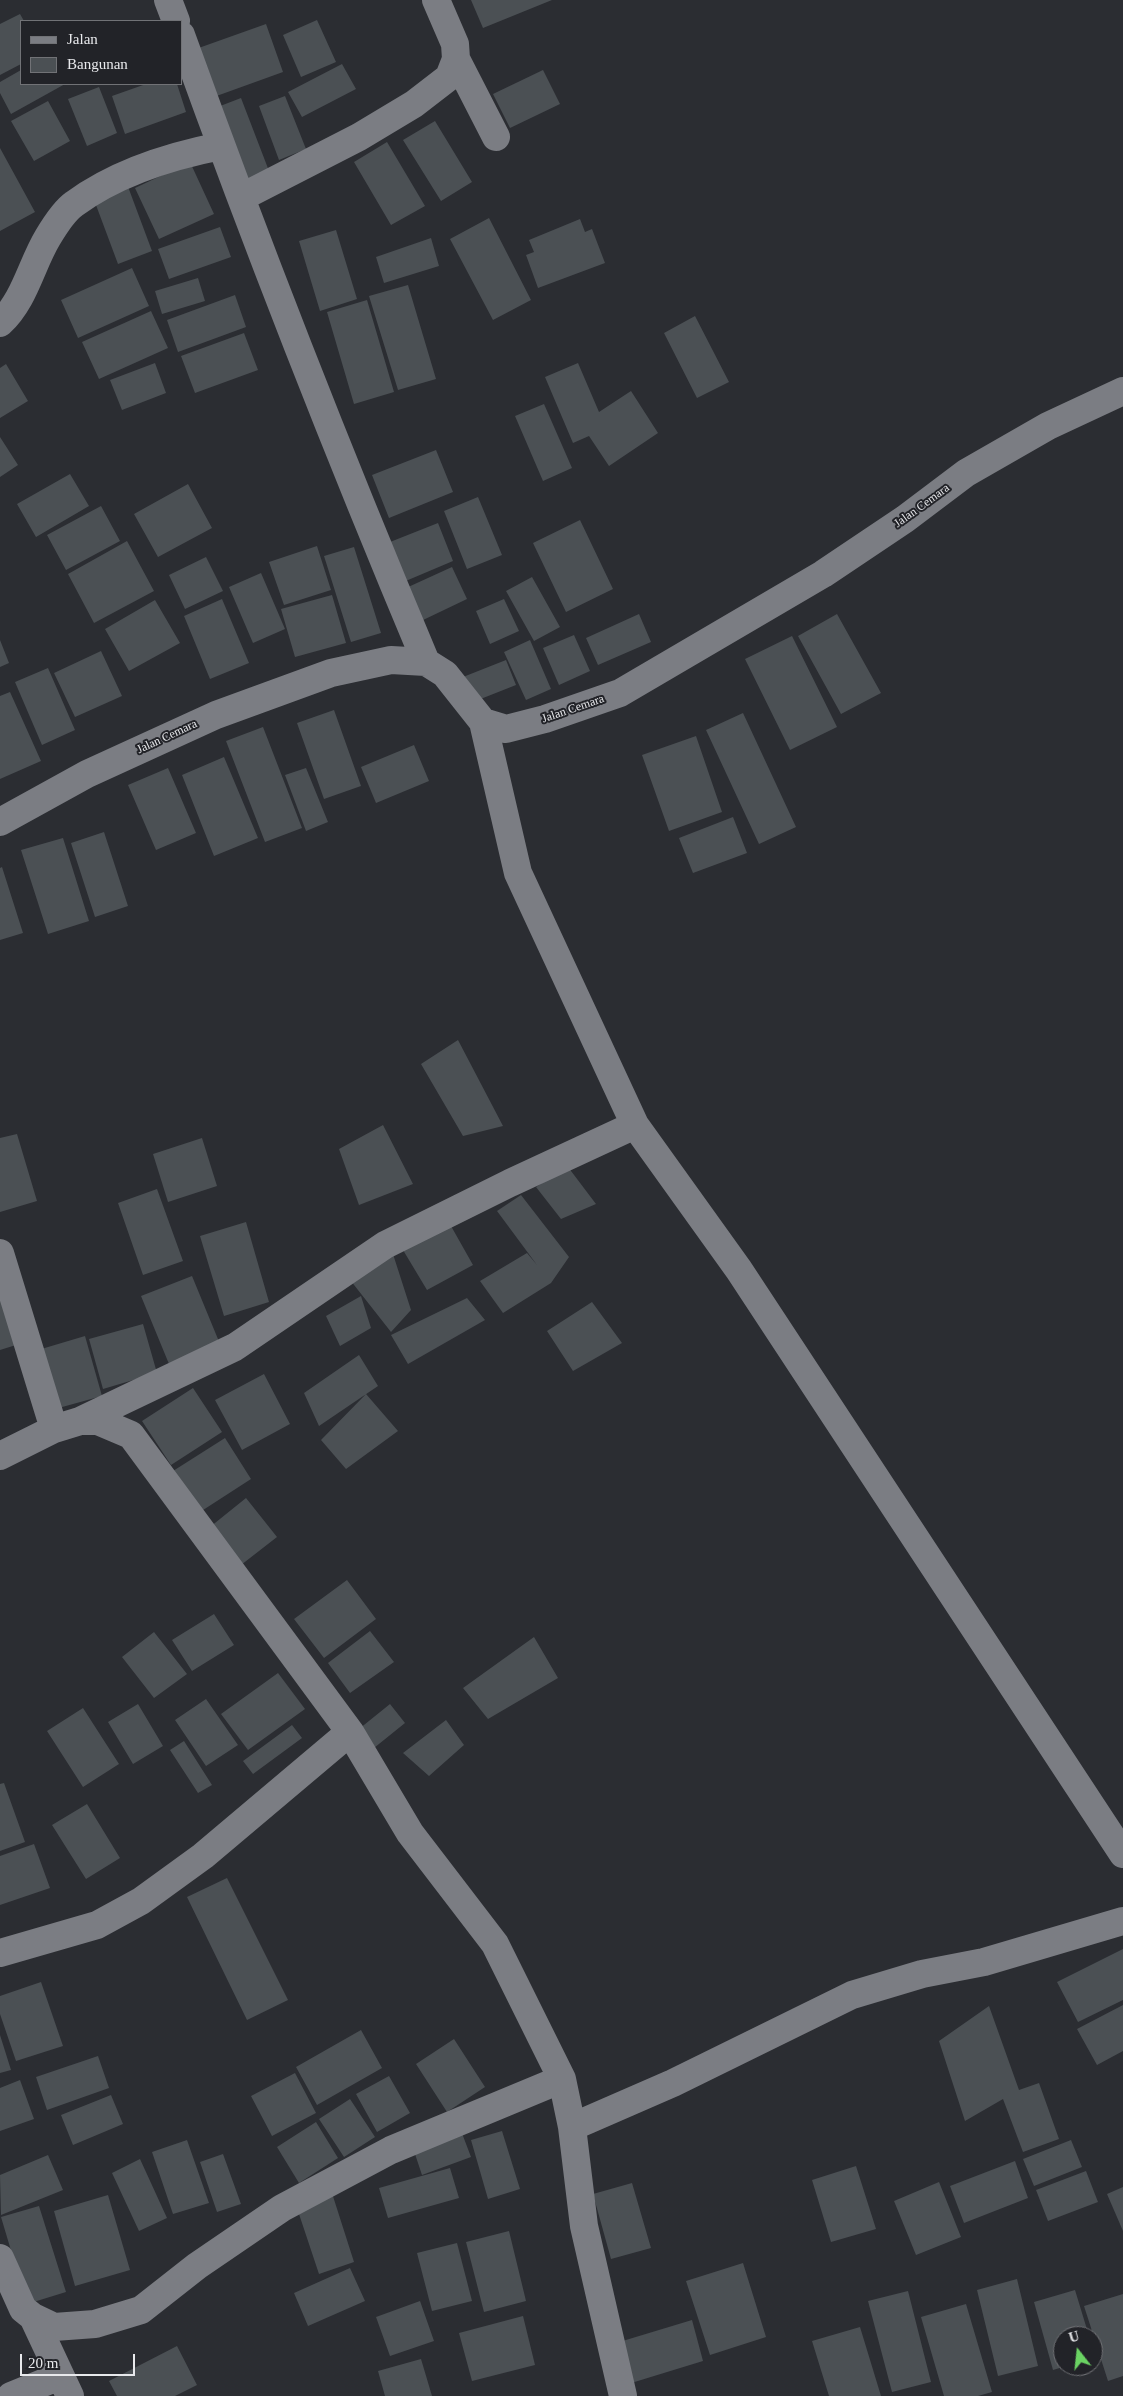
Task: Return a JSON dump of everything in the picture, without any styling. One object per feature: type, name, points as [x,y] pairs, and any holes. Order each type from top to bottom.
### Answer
[{"type":"street","points":[[168,0],[176,20]]},
{"type":"street","points":[[436,0],[455,44],[456,59],[496,137]]},
{"type":"street","points":[[182,38],[221,146],[363,512],[426,662],[445,674],[483,722],[518,872],[635,1125],[739,1270],[1123,1854]]},
{"type":"street","points":[[242,197],[359,137],[414,104],[449,77],[456,59]]},
{"type":"street","points":[[0,323],[8,316],[30,278],[48,238],[72,205],[138,170],[186,152],[221,146]]},
{"type":"street","name":"Jalan Cemara","points":[[483,722],[506,729],[546,719],[620,693],[823,574],[905,519],[966,473],[1048,426],[1123,391]]},
{"type":"street","name":"Jalan Cemara","points":[[0,822],[87,774],[216,715],[331,673],[391,660],[426,662]]},
{"type":"street","points":[[0,1456],[54,1429],[80,1421],[235,1347],[385,1245],[510,1183],[635,1125]]},
{"type":"street","points":[[0,1252],[54,1429]]},
{"type":"street","points":[[80,1421],[98,1421],[131,1435],[350,1732],[410,1833],[495,1944],[562,2079],[572,2126],[584,2226],[623,2396]]},
{"type":"street","points":[[0,1953],[96,1925],[141,1901],[203,1856],[350,1732]]},
{"type":"street","points":[[572,2126],[673,2083],[852,1995],[922,1974],[984,1962],[1123,1921]]},
{"type":"street","points":[[0,2258],[23,2309],[33,2318],[54,2327],[95,2324],[141,2310],[197,2266],[282,2208],[391,2150],[562,2079]]},
{"type":"street","points":[[11,2396],[65,2386],[33,2318]]},
{"type":"building","points":[[471,0],[552,0],[483,28]]},
{"type":"building","points":[[20,14],[23,20],[20,20],[20,65],[0,75],[0,24]]},
{"type":"building","points":[[317,20],[336,62],[301,77],[283,35]]},
{"type":"building","points":[[266,24],[283,72],[211,98],[193,50]]},
{"type":"building","points":[[342,64],[356,89],[302,117],[288,92]]},
{"type":"building","points":[[543,70],[560,104],[510,128],[493,94]]},
{"type":"building","points":[[20,71],[20,85],[63,85],[11,114],[0,93],[0,82]]},
{"type":"building","points":[[143,85],[177,85],[186,112],[125,134],[112,96]]},
{"type":"building","points":[[99,87],[117,133],[87,146],[68,99]]},
{"type":"building","points":[[285,96],[306,149],[279,160],[259,106]]},
{"type":"building","points":[[241,98],[269,171],[243,181],[215,108]]},
{"type":"building","points":[[48,101],[70,141],[34,161],[11,121]]},
{"type":"building","points":[[435,121],[472,182],[441,201],[403,140]]},
{"type":"building","points":[[387,142],[425,206],[391,225],[354,162]]},
{"type":"building","points":[[0,148],[35,212],[0,231]]},
{"type":"building","points":[[190,162],[214,214],[159,239],[135,188]]},
{"type":"building","points":[[127,184],[152,251],[118,264],[93,197]]},
{"type":"building","points":[[489,218],[531,300],[493,320],[450,239]]},
{"type":"building","points":[[580,219],[585,232],[592,229],[605,263],[538,288],[526,255],[534,252],[529,240]]},
{"type":"building","points":[[220,227],[231,257],[169,279],[158,249]]},
{"type":"building","points":[[336,230],[357,299],[320,311],[299,241]]},
{"type":"building","points":[[431,238],[439,266],[384,283],[376,257]]},
{"type":"building","points":[[132,268],[149,306],[78,338],[61,300]]},
{"type":"building","points":[[198,278],[205,301],[162,314],[155,291]]},
{"type":"building","points":[[408,285],[436,379],[398,390],[369,296]]},
{"type":"building","points":[[235,295],[246,327],[178,352],[167,320]]},
{"type":"building","points":[[367,300],[394,392],[354,404],[327,312]]},
{"type":"building","points":[[151,311],[168,348],[99,379],[82,342]]},
{"type":"building","points":[[695,316],[729,382],[697,398],[664,333]]},
{"type":"building","points":[[244,333],[258,370],[195,393],[181,356]]},
{"type":"building","points":[[155,363],[166,393],[122,410],[110,380]]},
{"type":"building","points":[[578,363],[599,412],[631,391],[658,433],[609,466],[589,436],[573,443],[545,377]]},
{"type":"building","points":[[6,364],[28,401],[0,418],[0,368]]},
{"type":"building","points":[[544,404],[572,468],[543,481],[515,416]]},
{"type":"building","points":[[0,437],[18,465],[0,477]]},
{"type":"building","points":[[436,450],[453,492],[389,518],[372,475]]},
{"type":"building","points":[[70,474],[89,506],[36,537],[17,504]]},
{"type":"building","points":[[188,484],[212,528],[158,557],[134,514]]},
{"type":"building","points":[[478,497],[502,555],[467,569],[444,511]]},
{"type":"building","points":[[101,506],[120,541],[66,570],[47,535]]},
{"type":"building","points":[[580,520],[613,589],[566,612],[533,543]]},
{"type":"building","points":[[438,523],[453,561],[401,583],[385,544]]},
{"type":"building","points":[[127,541],[154,591],[94,623],[68,574]]},
{"type":"building","points":[[317,546],[331,590],[284,605],[269,562]]},
{"type":"building","points":[[354,547],[381,633],[351,642],[324,556]]},
{"type":"building","points":[[206,557],[223,591],[185,609],[169,575]]},
{"type":"building","points":[[452,567],[467,599],[421,621],[406,588]]},
{"type":"building","points":[[261,573],[285,629],[253,643],[229,587]]},
{"type":"building","points":[[532,577],[560,627],[534,641],[506,591]]},
{"type":"building","points":[[332,595],[346,643],[295,657],[281,609]]},
{"type":"building","points":[[222,599],[249,663],[210,679],[184,616]]},
{"type":"building","points":[[504,599],[519,631],[490,644],[476,611]]},
{"type":"building","points":[[155,600],[180,643],[129,671],[105,629]]},
{"type":"building","points":[[639,614],[651,642],[598,665],[586,638]]},
{"type":"building","points":[[837,614],[881,693],[841,714],[798,636]]},
{"type":"building","points":[[574,635],[590,671],[559,685],[543,648]]},
{"type":"building","points":[[792,636],[837,727],[790,750],[745,659]]},
{"type":"building","points":[[0,640],[9,663],[0,667]]},
{"type":"building","points":[[530,640],[551,689],[526,700],[504,652]]},
{"type":"building","points":[[101,651],[122,696],[75,717],[54,673]]},
{"type":"building","points":[[506,660],[516,685],[473,702],[463,677]]},
{"type":"building","points":[[48,668],[75,730],[42,745],[15,682]]},
{"type":"building","points":[[10,692],[41,761],[0,779],[0,696]]},
{"type":"building","points":[[334,710],[361,786],[324,799],[297,723]]},
{"type":"building","points":[[743,713],[796,827],[759,844],[706,730]]},
{"type":"building","points":[[263,727],[302,828],[265,842],[226,741]]},
{"type":"building","points":[[696,736],[722,812],[669,831],[642,755]]},
{"type":"building","points":[[414,745],[429,781],[376,803],[361,767]]},
{"type":"building","points":[[224,757],[258,838],[214,856],[182,775]]},
{"type":"building","points":[[168,768],[196,833],[156,850],[128,785]]},
{"type":"building","points":[[306,768],[328,822],[306,831],[285,775]]},
{"type":"building","points":[[733,817],[747,853],[693,873],[679,838]]},
{"type":"building","points":[[104,832],[128,906],[95,917],[71,843]]},
{"type":"building","points":[[63,838],[89,921],[48,934],[21,850]]},
{"type":"building","points":[[2,867],[23,933],[0,940],[0,868]]},
{"type":"building","points":[[458,1040],[503,1126],[463,1136],[421,1064]]},
{"type":"building","points":[[383,1125],[413,1184],[359,1205],[339,1149]]},
{"type":"building","points":[[17,1134],[37,1201],[0,1212],[0,1138]]},
{"type":"building","points":[[202,1138],[217,1186],[168,1202],[153,1154]]},
{"type":"building","points":[[568,1167],[596,1204],[561,1219],[536,1187]]},
{"type":"building","points":[[157,1189],[183,1261],[143,1275],[118,1203]]},
{"type":"building","points":[[521,1195],[569,1257],[551,1283],[503,1313],[480,1281],[527,1253],[537,1265],[497,1211]]},
{"type":"building","points":[[246,1222],[269,1302],[224,1316],[200,1236]]},
{"type":"building","points":[[451,1226],[473,1265],[427,1290],[403,1250]]},
{"type":"building","points":[[392,1251],[411,1310],[391,1332],[347,1276]]},
{"type":"building","points":[[192,1276],[220,1344],[169,1364],[141,1296]]},
{"type":"building","points":[[0,1291],[16,1345],[0,1350]]},
{"type":"building","points":[[361,1296],[371,1328],[340,1346],[326,1316]]},
{"type":"building","points":[[467,1298],[485,1320],[408,1364],[391,1335]]},
{"type":"building","points":[[592,1302],[622,1343],[573,1371],[547,1331]]},
{"type":"building","points":[[143,1324],[157,1373],[103,1389],[89,1339]]},
{"type":"building","points":[[85,1336],[102,1396],[55,1409],[38,1350]]},
{"type":"building","points":[[359,1355],[378,1386],[319,1426],[304,1393]]},
{"type":"building","points":[[264,1374],[290,1424],[242,1450],[215,1400]]},
{"type":"building","points":[[193,1388],[222,1432],[171,1465],[142,1421]]},
{"type":"building","points":[[366,1394],[398,1431],[346,1469],[321,1440]]},
{"type":"building","points":[[225,1438],[251,1479],[200,1512],[173,1471]]},
{"type":"building","points":[[246,1498],[277,1537],[241,1565],[210,1527]]},
{"type":"building","points":[[347,1580],[376,1619],[324,1658],[294,1619]]},
{"type":"building","points":[[214,1614],[234,1645],[192,1671],[172,1640]]},
{"type":"building","points":[[370,1631],[394,1662],[350,1693],[328,1663]]},
{"type":"building","points":[[154,1632],[187,1674],[154,1698],[122,1657]]},
{"type":"building","points":[[534,1637],[558,1678],[488,1719],[463,1688]]},
{"type":"building","points":[[278,1673],[305,1709],[248,1750],[221,1714]]},
{"type":"building","points":[[206,1699],[238,1745],[206,1766],[175,1720]]},
{"type":"building","points":[[138,1704],[163,1746],[133,1764],[108,1722]]},
{"type":"building","points":[[390,1704],[405,1723],[374,1748],[359,1729]]},
{"type":"building","points":[[83,1708],[119,1764],[83,1787],[47,1731]]},
{"type":"building","points":[[446,1720],[464,1745],[429,1776],[403,1753]]},
{"type":"building","points":[[292,1725],[302,1738],[253,1774],[243,1761]]},
{"type":"building","points":[[184,1741],[212,1785],[198,1793],[170,1750]]},
{"type":"building","points":[[4,1783],[25,1842],[0,1851],[0,1784]]},
{"type":"building","points":[[87,1804],[120,1858],[86,1879],[52,1825]]},
{"type":"building","points":[[34,1844],[50,1888],[0,1905],[0,1856]]},
{"type":"building","points":[[227,1878],[288,2000],[247,2020],[187,1897]]},
{"type":"building","points":[[1123,1949],[1123,2000],[1078,2022],[1057,1982]]},
{"type":"building","points":[[41,1982],[63,2046],[16,2061],[0,2014],[0,1996]]},
{"type":"building","points":[[1123,2005],[1123,2051],[1097,2065],[1077,2029]]},
{"type":"building","points":[[989,2006],[1019,2090],[1039,2083],[1059,2139],[1023,2152],[1003,2099],[965,2121],[939,2041]]},
{"type":"building","points":[[361,2030],[382,2068],[317,2105],[296,2067]]},
{"type":"building","points":[[0,2035],[11,2070],[0,2073]]},
{"type":"building","points":[[454,2039],[485,2087],[447,2112],[416,2064]]},
{"type":"building","points":[[98,2056],[109,2088],[47,2110],[36,2077]]},
{"type":"building","points":[[295,2073],[316,2113],[272,2136],[251,2096]]},
{"type":"building","points":[[389,2076],[410,2113],[377,2132],[356,2094]]},
{"type":"building","points":[[20,2080],[34,2119],[0,2131],[0,2088]]},
{"type":"building","points":[[111,2095],[123,2124],[73,2145],[61,2115]]},
{"type":"building","points":[[350,2099],[375,2137],[344,2157],[319,2119]]},
{"type":"building","points":[[316,2122],[338,2158],[299,2183],[277,2147]]},
{"type":"building","points":[[460,2128],[471,2157],[422,2175],[412,2145]]},
{"type":"building","points":[[502,2131],[520,2189],[488,2199],[471,2140]]},
{"type":"building","points":[[187,2140],[209,2203],[173,2214],[152,2152]]},
{"type":"building","points":[[1071,2140],[1082,2167],[1034,2186],[1023,2159]]},
{"type":"building","points":[[223,2154],[241,2204],[217,2212],[200,2162]]},
{"type":"building","points":[[48,2155],[63,2190],[1,2215],[0,2175]]},
{"type":"building","points":[[140,2159],[167,2218],[139,2231],[112,2173]]},
{"type":"building","points":[[1015,2161],[1028,2198],[964,2223],[950,2186]]},
{"type":"building","points":[[856,2166],[876,2229],[831,2242],[812,2180]]},
{"type":"building","points":[[450,2168],[459,2198],[388,2218],[379,2188]]},
{"type":"building","points":[[1086,2171],[1098,2202],[1048,2221],[1036,2190]]},
{"type":"building","points":[[939,2182],[961,2237],[916,2255],[894,2201]]},
{"type":"building","points":[[632,2183],[651,2248],[611,2259],[593,2194]]},
{"type":"building","points":[[1123,2187],[1123,2231],[1107,2194]]},
{"type":"building","points":[[331,2190],[354,2262],[319,2274],[295,2202]]},
{"type":"building","points":[[108,2195],[130,2270],[75,2286],[54,2211]]},
{"type":"building","points":[[39,2206],[66,2292],[27,2304],[1,2217]]},
{"type":"building","points":[[509,2231],[526,2301],[484,2312],[466,2242]]},
{"type":"building","points":[[457,2243],[472,2301],[432,2311],[417,2253]]},
{"type":"building","points":[[743,2263],[766,2337],[710,2355],[686,2281]]},
{"type":"building","points":[[350,2268],[365,2301],[308,2326],[294,2293]]},
{"type":"building","points":[[1017,2279],[1038,2366],[998,2376],[977,2290]]},
{"type":"building","points":[[1075,2290],[1086,2326],[1053,2326],[1053,2370],[1034,2302]]},
{"type":"building","points":[[908,2291],[931,2382],[892,2392],[868,2301]]},
{"type":"building","points":[[1123,2294],[1123,2376],[1108,2381],[1103,2365],[1103,2326],[1090,2326],[1084,2306]]},
{"type":"building","points":[[420,2301],[434,2341],[390,2356],[376,2317]]},
{"type":"building","points":[[966,2304],[992,2392],[978,2396],[944,2396],[921,2317]]},
{"type":"building","points":[[523,2316],[535,2365],[472,2381],[459,2333]]},
{"type":"building","points":[[692,2320],[703,2361],[628,2384],[616,2343]]},
{"type":"building","points":[[860,2327],[881,2396],[829,2396],[812,2341]]},
{"type":"building","points":[[177,2346],[197,2385],[175,2396],[117,2396],[109,2381]]},
{"type":"building","points":[[421,2359],[432,2396],[385,2396],[378,2371]]}]
